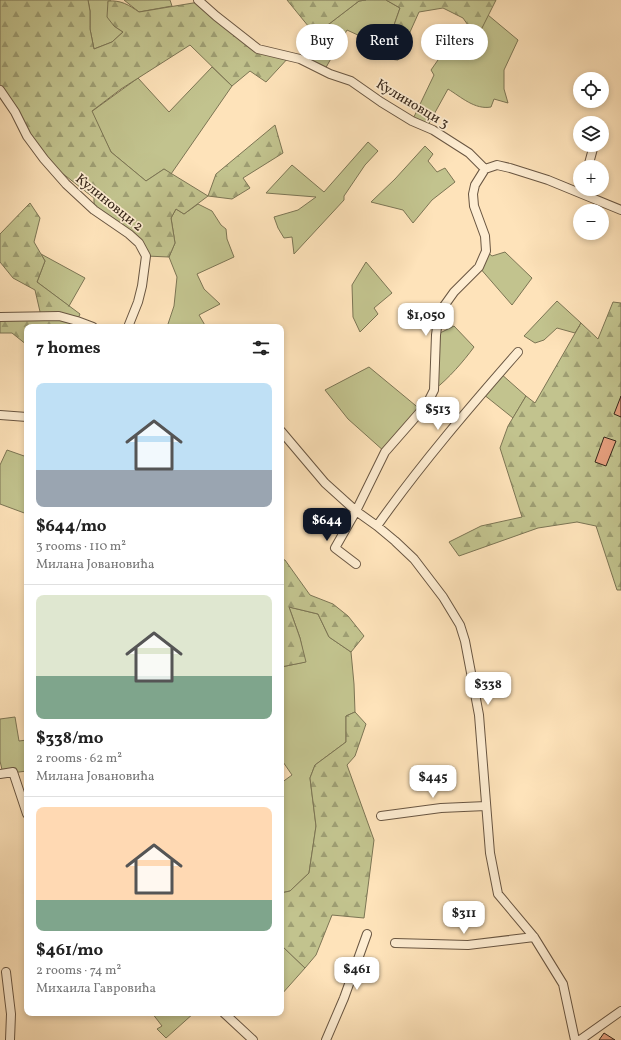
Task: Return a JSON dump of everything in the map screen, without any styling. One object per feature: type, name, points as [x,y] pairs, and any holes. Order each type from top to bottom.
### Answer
[{"type":"street","name":"Кулиновци 3","points":[[198,0],[258,49],[300,59],[330,74],[351,81],[412,121],[434,130],[469,153],[485,169]]},
{"type":"street","name":"Кулиновци 2","points":[[0,90],[15,112],[27,136],[44,159],[66,184],[94,210],[129,234],[139,243],[146,256],[142,286],[138,302],[129,324]]},
{"type":"street","points":[[356,564],[335,548],[356,511],[385,452],[427,404],[434,390],[438,320],[444,306],[454,292],[479,267],[486,251],[485,236],[474,206],[473,194],[475,185],[485,169],[497,165],[573,188]]},
{"type":"street","points":[[592,196],[621,210]]},
{"type":"street","points":[[0,317],[59,316],[85,324]]},
{"type":"street","points":[[377,526],[419,469],[518,352]]},
{"type":"street","points":[[0,415],[24,417]]},
{"type":"street","points":[[284,435],[325,483],[356,511],[396,541],[414,559],[443,597],[460,625],[465,641],[479,715],[490,853],[498,894],[534,936],[563,984],[575,1040]]},
{"type":"street","points":[[0,774],[13,772],[24,805]]},
{"type":"street","points":[[381,816],[441,808],[486,806]]},
{"type":"street","points":[[326,1040],[344,998],[367,934]]},
{"type":"street","points":[[395,943],[468,945],[534,936]]},
{"type":"street","points":[[6,972],[11,1014],[10,1040]]},
{"type":"street","points":[[580,1040],[621,1011]]},
{"type":"street","points":[[227,1016],[253,1040]]},
{"type":"green space","points":[[0,0],[88,0],[90,11],[90,29],[94,49],[112,42],[123,32],[114,26],[107,17],[108,1],[117,1],[132,7],[139,12],[199,2],[258,49],[290,56],[266,82],[250,71],[232,86],[190,45],[121,89],[92,111],[111,152],[146,181],[164,169],[208,196],[184,214],[176,209],[171,218],[175,243],[169,257],[146,256],[139,243],[94,210],[94,198],[44,159],[0,90]]},
{"type":"green space","points":[[88,0],[111,0],[108,2],[114,26],[123,32],[112,42],[94,49],[90,29],[90,11]]},
{"type":"green space","points":[[124,0],[170,0],[172,6],[139,12]]},
{"type":"green space","points":[[287,0],[366,0],[359,1],[329,24],[306,24]]},
{"type":"green space","points":[[386,0],[400,8],[394,24],[356,24],[356,34],[348,30],[348,24],[329,24],[359,1]]},
{"type":"green space","points":[[386,0],[496,0],[484,24],[467,24],[463,18],[443,8],[419,12],[413,25],[413,24],[394,24],[400,8]]},
{"type":"green space","points":[[488,15],[518,40],[504,70],[504,89],[508,103],[494,99],[491,107],[479,107],[448,89],[427,127],[412,121],[434,75],[431,70],[438,60],[488,60],[488,24],[483,24]]},
{"type":"green space","points":[[302,60],[330,60],[324,71]]},
{"type":"green space","points":[[212,67],[232,86],[171,174],[164,169],[146,181],[111,152],[91,112],[138,78],[169,112]]},
{"type":"green space","points":[[275,125],[283,153],[243,178],[250,188],[232,199],[208,196],[216,174]]},
{"type":"green space","points":[[368,142],[378,151],[365,165],[344,196],[344,200],[294,254],[292,237],[284,238],[274,217],[298,210],[316,197],[266,193],[292,165],[324,192]]},
{"type":"green space","points":[[425,146],[433,154],[428,161],[437,172],[445,168],[455,182],[432,200],[413,223],[403,210],[371,202],[395,179]]},
{"type":"green space","points":[[30,203],[40,218],[34,242],[45,261],[37,282],[80,314],[77,321],[85,324],[24,324],[24,343],[12,333],[0,333],[0,317],[41,316],[35,290],[13,278],[0,262],[0,234]]},
{"type":"green space","points":[[198,204],[212,211],[221,225],[226,229],[227,239],[234,257],[197,274],[204,289],[220,304],[199,315],[204,324],[168,324],[174,306],[177,277],[169,257],[175,243],[171,218],[176,209],[184,214]]},
{"type":"green space","points":[[486,251],[492,256],[505,252],[532,278],[512,305],[479,267]]},
{"type":"green space","points":[[41,254],[85,278],[69,306],[37,282],[45,261]]},
{"type":"green space","points":[[366,262],[392,293],[374,308],[378,314],[360,332],[353,317],[352,285]]},
{"type":"green space","points":[[557,301],[581,323],[575,333],[557,328],[544,340],[535,343],[524,336]]},
{"type":"green space","points":[[613,302],[621,303],[621,590],[617,590],[596,526],[577,522],[538,528],[459,556],[449,542],[481,526],[522,517],[500,448],[508,426],[526,396],[535,403],[581,323],[598,339]]},
{"type":"green space","points":[[454,326],[474,347],[456,370],[434,390],[436,335]]},
{"type":"green space","points":[[369,367],[421,410],[385,452],[348,419],[325,390]]},
{"type":"green space","points":[[500,373],[526,396],[513,418],[483,394]]},
{"type":"green space","points":[[7,450],[24,456],[24,513],[0,504],[0,465]]},
{"type":"green space","points":[[284,560],[310,595],[333,604],[348,616],[364,636],[351,652],[329,637],[318,614],[289,607],[300,638],[306,662],[284,666]]},
{"type":"green space","points":[[289,607],[318,614],[329,637],[351,652],[355,712],[346,716],[346,742],[315,765],[310,778],[316,826],[309,873],[290,891],[284,892],[284,781],[292,775],[284,763],[284,666],[305,662],[300,638]]},
{"type":"green space","points":[[355,712],[366,724],[355,756],[347,765],[374,840],[364,918],[332,915],[316,955],[305,968],[284,948],[284,892],[290,891],[309,873],[316,826],[310,778],[315,765],[346,742],[346,716]]},
{"type":"green space","points":[[15,717],[19,741],[24,740],[24,771],[3,774],[0,761],[0,719]]},
{"type":"green space","points":[[284,948],[305,968],[284,992]]},
{"type":"green space","points":[[154,1016],[191,1016],[166,1038],[157,1029],[162,1026]]},
{"type":"building","points":[[621,396],[621,417],[614,414]]},
{"type":"building","points":[[604,437],[616,441],[606,466],[595,462]]},
{"type":"building","points":[[604,1033],[615,1040],[599,1040]]}]
